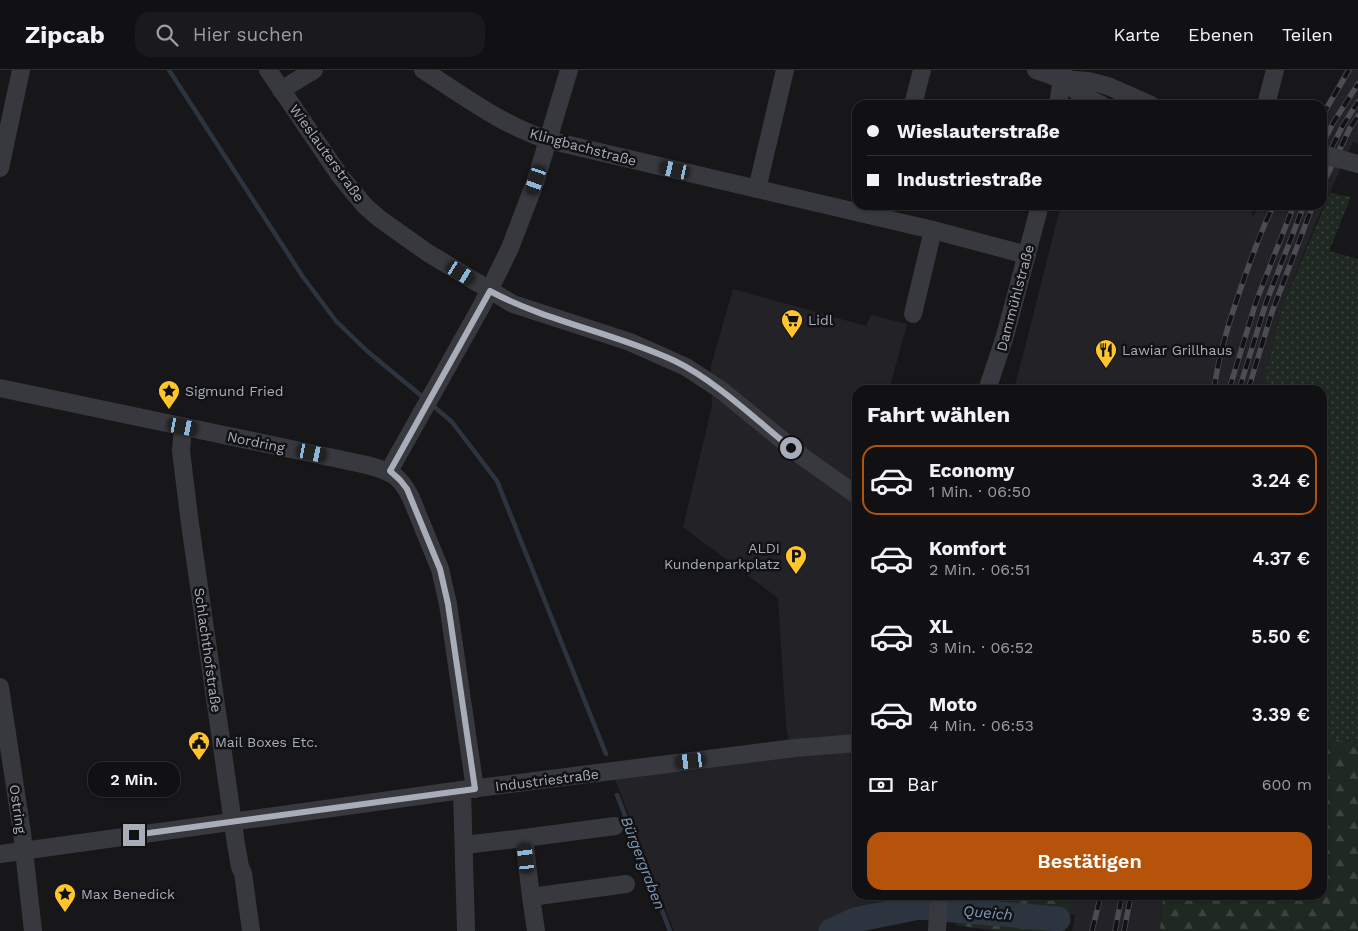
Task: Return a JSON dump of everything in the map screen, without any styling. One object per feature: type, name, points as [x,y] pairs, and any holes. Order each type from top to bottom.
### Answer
[{"type":"street","points":[[0,168],[21,70]]},
{"type":"street","name":"Wieslauterstraße","points":[[268,70],[334,168],[366,206],[380,219],[428,253],[513,304],[630,342],[686,367],[721,390],[803,457],[852,492]]},
{"type":"street","points":[[281,90],[314,70]]},
{"type":"street","name":"Klingbachstraße","points":[[423,70],[503,122],[532,135],[757,189],[852,206]]},
{"type":"street","points":[[466,931],[464,845],[469,789],[448,604],[443,578],[409,493],[400,480],[390,471],[490,291],[523,216],[569,70]]},
{"type":"street","points":[[757,189],[785,70]]},
{"type":"street","points":[[914,100],[922,70]]},
{"type":"street","points":[[1036,70],[1108,86],[1140,100]]},
{"type":"street","points":[[1267,100],[1275,70]]},
{"type":"street","points":[[1059,100],[1062,75]]},
{"type":"street","points":[[1062,75],[1084,97],[1091,100]]},
{"type":"street","points":[[1327,155],[1358,164]]},
{"type":"street","points":[[1327,167],[1358,175]]},
{"type":"street","name":"Dammühlstraße","points":[[990,385],[1039,210]]},
{"type":"street","name":"Klingbachstraße","points":[[884,212],[933,230],[1027,255]]},
{"type":"street","points":[[913,314],[933,230]]},
{"type":"street","name":"Nordring","points":[[0,388],[390,471]]},
{"type":"street","name":"Schlachthofstraße","points":[[183,427],[181,451],[184,479],[233,822],[240,867],[243,873],[251,931]]},
{"type":"street","name":"Ostring","points":[[0,686],[24,851],[33,931]]},
{"type":"street","name":"Industriestraße","points":[[0,854],[469,789],[795,748],[852,743]]},
{"type":"street","points":[[464,845],[615,826]]},
{"type":"street","points":[[524,838],[536,931]]},
{"type":"street","points":[[532,897],[626,884]]},
{"type":"street","points":[[937,930],[940,900]]},
{"type":"shaded area","points":[[1344,70],[1358,70],[1358,144],[1353,142],[1327,198],[1327,102]]},
{"type":"shaded area","points":[[1060,210],[1253,210],[1251,218],[1257,210],[1322,210],[1282,307],[1263,385],[1015,385]]},
{"type":"shaded area","points":[[733,289],[866,326],[871,315],[907,324],[890,385],[852,385],[852,900],[1163,900],[1160,931],[1072,931],[1075,915],[919,906],[854,918],[825,931],[674,931],[613,774],[791,751],[786,726],[778,598],[683,527],[712,406],[711,366]]},
{"type":"green space","points":[[1330,193],[1351,197],[1329,251],[1358,259],[1358,743],[1327,739],[1327,385],[1263,385],[1282,307],[1323,210],[1327,210],[1327,200]]},
{"type":"green space","points":[[1327,739],[1358,743],[1358,931],[1160,931],[1163,900],[1327,900]]},
{"type":"green space","points":[[957,900],[1071,900],[1065,931],[996,931],[956,925]]},
{"type":"waterway","points":[[169,70],[303,277],[336,321],[367,351],[424,398]]},
{"type":"waterway","points":[[432,405],[452,422],[497,481],[606,754]]},
{"type":"waterway","name":"Bürgergraben","points":[[617,795],[670,931]]},
{"type":"waterway","name":"Queich","points":[[831,931],[855,920],[919,907],[1058,919]]},
{"type":"railway","points":[[1327,107],[1349,70]]},
{"type":"railway","points":[[1327,135],[1358,84]]},
{"type":"railway","points":[[1327,157],[1343,125],[1358,102]]},
{"type":"railway","points":[[1327,176],[1350,128],[1358,116]]},
{"type":"railway","points":[[1215,385],[1219,361],[1231,318],[1258,240],[1272,210]]},
{"type":"railway","points":[[1231,385],[1256,302],[1292,210]]},
{"type":"railway","points":[[1241,385],[1266,303],[1302,210]]},
{"type":"railway","points":[[1250,385],[1272,312],[1311,210]]},
{"type":"railway","points":[[1092,931],[1100,900]]},
{"type":"railway","points":[[1115,931],[1121,900]]},
{"type":"railway","points":[[1124,931],[1130,900]]},
{"type":"place","name":"Lidl","points":[[792,339]]},
{"type":"place","name":"Lawiar Grillhaus","points":[[1106,369]]},
{"type":"place","name":"Sigmund Fried","points":[[169,410]]},
{"type":"place","name":"ALDI Kundenparkplatz","points":[[796,575]]},
{"type":"place","name":"Mail Boxes Etc.","points":[[199,761]]},
{"type":"place","name":"Max Benedick","points":[[65,913]]},
{"type":"route","points":[[134,835],[475,789],[443,578],[407,489],[390,471],[490,291],[513,304],[630,342],[675,361],[697,373],[721,390],[791,448]]}]
